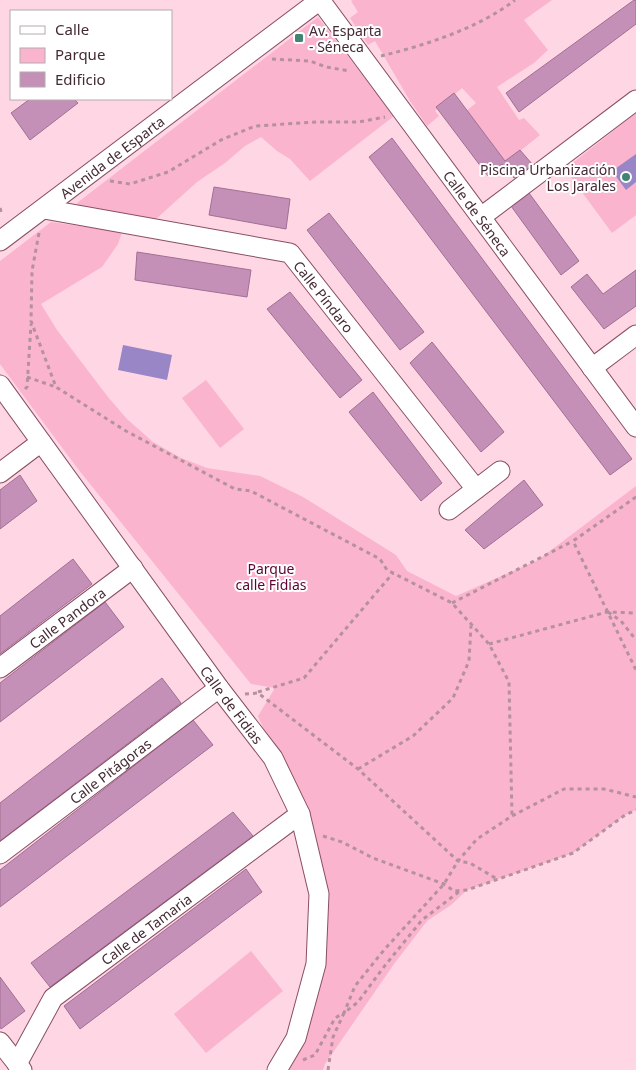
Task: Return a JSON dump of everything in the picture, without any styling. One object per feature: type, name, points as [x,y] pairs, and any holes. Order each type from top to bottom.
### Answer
[{"type":"street","name":"Calle de Séneca","points":[[320,0],[376,66],[402,110],[636,427]]},
{"type":"street","name":"Avenida de Esparta","points":[[0,241],[320,0]]},
{"type":"street","points":[[481,217],[636,100]]},
{"type":"street","name":"Calle Píndaro","points":[[44,209],[290,253],[476,489]]},
{"type":"street","points":[[592,368],[636,335]]},
{"type":"street","name":"Calle de Fidias","points":[[5,392],[272,758],[302,822],[319,894],[316,964],[296,1038],[279,1067]]},
{"type":"street","points":[[0,474],[41,442]]},
{"type":"street","points":[[449,510],[500,471]]},
{"type":"street","name":"Calle Pandora","points":[[0,668],[133,568]]},
{"type":"street","name":"Calle Pitágoras","points":[[0,854],[223,692]]},
{"type":"street","name":"Calle de Tamaria","points":[[19,1067],[53,998],[302,822]]},
{"type":"street","points":[[0,1042],[19,1067]]},
{"type":"path","points":[[247,55],[310,61],[326,67],[376,66],[474,25],[516,0]]},
{"type":"path","points":[[85,178],[130,184],[168,172],[221,140],[255,126],[317,122],[359,122],[383,118],[402,110]]},
{"type":"path","points":[[0,209],[2,215]]},
{"type":"path","points":[[5,392],[27,387],[32,271],[44,209]]},
{"type":"path","points":[[31,321],[56,387]]},
{"type":"path","points":[[27,377],[56,387],[126,430],[235,489],[251,490],[380,559],[387,570],[452,603],[488,644],[509,682],[512,816]]},
{"type":"path","points":[[452,603],[573,541],[636,497]]},
{"type":"path","points":[[573,541],[636,670]]},
{"type":"path","points":[[223,692],[258,693],[304,678],[393,573]]},
{"type":"path","points":[[608,612],[621,621],[636,640]]},
{"type":"path","points":[[488,644],[608,612],[636,613]]},
{"type":"path","points":[[358,769],[413,736],[453,698],[469,661],[471,624]]},
{"type":"path","points":[[258,693],[358,769],[458,861],[470,863],[498,879]]},
{"type":"path","points":[[328,1070],[333,1036],[355,986],[384,950],[444,884],[458,861],[477,839],[512,816],[564,789],[604,789],[636,797]]},
{"type":"path","points":[[302,822],[373,858],[444,884],[454,891],[467,890],[573,853],[625,815],[636,810]]},
{"type":"path","points":[[279,1067],[315,1055],[335,1018],[358,1002],[422,920],[461,890]]},
{"type":"green space","points":[[552,0],[524,20],[548,50],[534,63],[497,87],[519,120],[524,118],[540,135],[504,164],[465,112],[476,103],[462,88],[435,111],[439,116],[427,126],[375,41],[368,45],[350,18],[358,12],[351,1]]},
{"type":"green space","points":[[318,17],[394,116],[310,181],[290,159],[261,137],[245,146],[225,163],[197,182],[156,219],[78,206],[77,203]]},
{"type":"green space","points":[[636,113],[636,215],[612,233],[565,169]]},
{"type":"green space","name":"Parque calle Fidias","points":[[51,222],[122,232],[118,244],[102,267],[41,304],[57,330],[127,419],[153,442],[181,458],[207,468],[260,476],[303,497],[396,555],[407,571],[456,596],[538,560],[636,486],[636,810],[625,815],[573,853],[467,890],[451,905],[427,921],[394,964],[325,1064],[323,1070],[277,1070],[296,1038],[319,894],[300,814],[258,716],[275,688],[251,684],[78,469],[0,364],[0,261]]},
{"type":"green space","points":[[206,380],[244,429],[220,448],[182,398]]},
{"type":"green space","points":[[251,951],[283,991],[206,1053],[174,1014]]},
{"type":"shaded area","name":"Piscina Urbanización Los Jarales","points":[[636,154],[636,182],[626,190],[612,171]]},
{"type":"shaded area","points":[[123,345],[172,355],[167,380],[118,370]]},
{"type":"building","points":[[636,0],[636,24],[519,112],[506,93]]},
{"type":"building","points":[[454,93],[505,161],[520,150],[533,165],[514,178],[502,164],[488,176],[436,107]]},
{"type":"building","points":[[29,100],[75,100],[78,103],[30,140],[11,113]]},
{"type":"building","points":[[392,138],[632,459],[610,475],[369,157]]},
{"type":"building","points":[[214,187],[290,199],[286,229],[209,215]]},
{"type":"building","points":[[529,193],[579,261],[561,275],[511,206]]},
{"type":"building","points":[[329,213],[424,332],[400,350],[307,230]]},
{"type":"building","points":[[137,252],[251,270],[247,297],[135,280]]},
{"type":"building","points":[[636,270],[636,306],[604,329],[571,287],[587,274],[603,294]]},
{"type":"building","points":[[290,292],[362,380],[340,398],[267,309]]},
{"type":"building","points":[[432,342],[504,432],[481,452],[410,363]]},
{"type":"building","points":[[373,392],[442,483],[421,501],[349,412]]},
{"type":"building","points":[[20,475],[37,501],[0,529],[0,490]]},
{"type":"building","points":[[524,480],[543,505],[484,549],[465,530]]},
{"type":"building","points":[[73,559],[92,584],[0,654],[0,616]]},
{"type":"building","points":[[105,602],[124,627],[0,722],[0,683]]},
{"type":"building","points":[[162,678],[181,703],[0,841],[0,803]]},
{"type":"building","points":[[193,720],[213,745],[0,907],[0,870]]},
{"type":"building","points":[[233,812],[253,836],[50,987],[31,963]]},
{"type":"building","points":[[246,869],[262,892],[80,1029],[64,1006]]},
{"type":"building","points":[[0,977],[25,1011],[1,1029],[0,1027]]},
{"type":"place","name":"Av. Esparta - Séneca","points":[[299,38]]},
{"type":"place","name":"Piscina Urbanización Los Jarales","points":[[626,177]]}]
